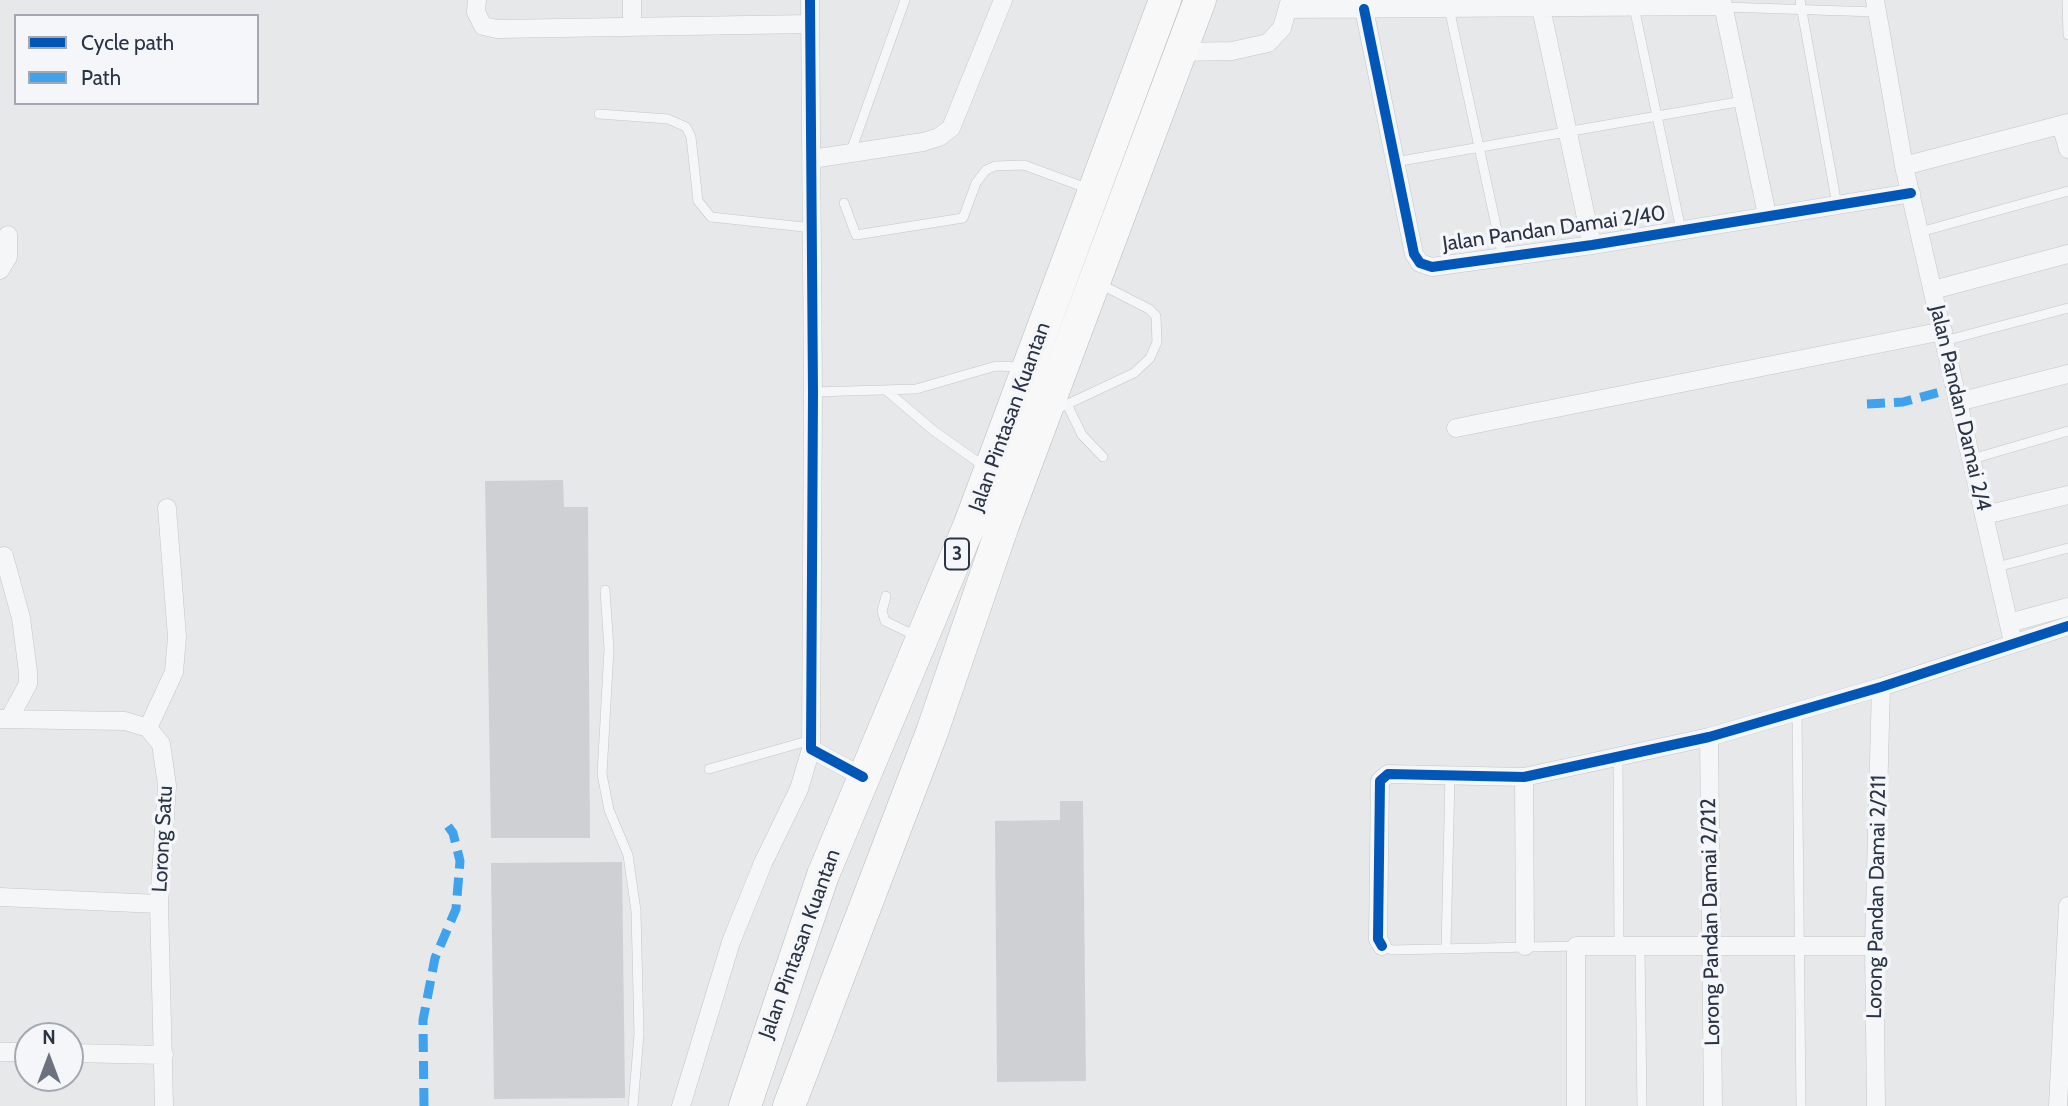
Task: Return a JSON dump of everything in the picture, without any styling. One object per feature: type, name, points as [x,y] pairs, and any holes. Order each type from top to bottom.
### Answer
[{"type":"highway","name":"Jalan Pintasan Kuantan","points":[[744,1106],[823,875],[923,639],[990,470],[1165,0]]},
{"type":"highway","name":"Jalan Pintasan Kuantan","points":[[789,1106],[1055,409],[1093,281],[1200,0]]},
{"type":"street","points":[[632,0],[632,27]]},
{"type":"street","points":[[681,1106],[731,942],[763,863],[799,789],[811,744],[813,228],[810,0]]},
{"type":"street","points":[[812,159],[923,142],[939,137],[951,128],[1003,0]]},
{"type":"street","points":[[1181,52],[1232,51],[1268,43],[1282,28],[1289,5],[1364,9],[1514,4],[1541,8],[1601,4],[1634,7],[1722,3],[1767,215]]},
{"type":"street","points":[[477,6],[483,26],[497,29],[810,24]]},
{"type":"street","name":"Jalan Pandan Damai 2/4","points":[[1875,6],[1904,166],[2013,642]]},
{"type":"street","points":[[1541,8],[1592,245]]},
{"type":"street","name":"Jalan Pandan Damai 2/40","points":[[1364,9],[1414,254],[1420,262],[1432,267],[1592,245],[1911,193]]},
{"type":"street","points":[[1904,166],[2065,124],[2068,149]]},
{"type":"street","points":[[0,270],[8,257],[8,236]]},
{"type":"street","points":[[1933,290],[2068,254]]},
{"type":"street","points":[[1456,428],[1943,336]]},
{"type":"street","points":[[1958,402],[2068,374]]},
{"type":"street","points":[[1985,515],[2068,495]]},
{"type":"street","points":[[5,719],[125,721],[148,727],[174,672],[177,637],[167,508]]},
{"type":"street","points":[[4,556],[21,618],[28,672],[28,684],[5,719]]},
{"type":"street","points":[[2009,623],[2068,607]]},
{"type":"street","points":[[1382,946],[1378,939],[1380,781],[1388,774],[1524,777],[1709,737],[1881,687],[2068,626]]},
{"type":"street","name":"Lorong Pandan Damai 2/211","points":[[1876,1106],[1874,946],[1881,687]]},
{"type":"street","name":"Lorong Satu","points":[[148,727],[156,735],[166,758],[159,904],[164,1106]]},
{"type":"street","name":"Lorong Pandan Damai 2/212","points":[[1709,737],[1713,1106]]},
{"type":"street","points":[[811,744],[863,777]]},
{"type":"street","points":[[1524,777],[1525,946]]},
{"type":"street","points":[[0,897],[159,904]]},
{"type":"street","points":[[2058,1106],[2063,1064],[2068,906]]},
{"type":"street","points":[[1576,1106],[1576,946],[1874,946]]},
{"type":"street","points":[[84,1053],[164,1055]]},
{"type":"lane","points":[[851,151],[905,0]]},
{"type":"lane","points":[[1800,0],[1837,205]]},
{"type":"lane","points":[[2067,0],[2068,35]]},
{"type":"lane","points":[[1722,3],[1800,11],[1875,6]]},
{"type":"lane","points":[[1634,7],[1681,230]]},
{"type":"lane","points":[[1449,8],[1503,258]]},
{"type":"lane","points":[[1395,162],[1479,146],[1568,134],[1742,101]]},
{"type":"lane","points":[[599,114],[668,119],[686,127],[691,137],[698,201],[711,217],[813,228]]},
{"type":"lane","points":[[844,203],[856,236],[963,218],[975,183],[986,170],[995,166],[1024,165],[1094,191]]},
{"type":"lane","points":[[1920,232],[2068,191]]},
{"type":"lane","points":[[1093,281],[1149,309],[1156,316],[1157,342],[1143,367],[1055,409],[1104,457]]},
{"type":"lane","points":[[1943,336],[2068,308]]},
{"type":"lane","points":[[813,392],[887,391],[940,384],[996,366],[1028,368]]},
{"type":"lane","points":[[887,391],[934,431],[990,470]]},
{"type":"lane","points":[[1972,459],[2068,432]]},
{"type":"lane","points":[[1997,567],[2068,548]]},
{"type":"lane","points":[[605,590],[610,649],[603,774],[610,810],[628,855],[636,911],[639,1034],[633,1106]]},
{"type":"lane","points":[[886,596],[882,611],[885,621],[923,639]]},
{"type":"lane","points":[[1797,712],[1801,1106]]},
{"type":"lane","points":[[709,769],[811,744]]},
{"type":"lane","points":[[1618,756],[1619,947]]},
{"type":"lane","points":[[1446,948],[1450,775]]},
{"type":"lane","points":[[1382,946],[1392,950],[1576,946]]},
{"type":"lane","points":[[1640,947],[1642,1106]]},
{"type":"building","points":[[563,480],[564,507],[588,507],[590,838],[491,838],[485,481]]},
{"type":"building","points":[[1060,801],[1083,801],[1086,1081],[997,1082],[995,821],[1060,820]]},
{"type":"building","points":[[622,862],[625,1098],[494,1099],[491,863]]},
{"type":"marked path","points":[[1867,404],[1903,402],[1955,388]]},
{"type":"marked path","points":[[424,1106],[423,1020],[435,958],[456,909],[460,861],[453,833],[445,822]]},
{"type":"cycle path","points":[[810,0],[813,392],[811,749],[863,777]]},
{"type":"cycle path","points":[[1364,9],[1414,254],[1420,263],[1432,267],[1592,245],[1911,193]]},
{"type":"cycle path","points":[[1382,946],[1378,939],[1380,781],[1388,774],[1524,777],[1709,737],[1881,687],[2068,626]]}]
